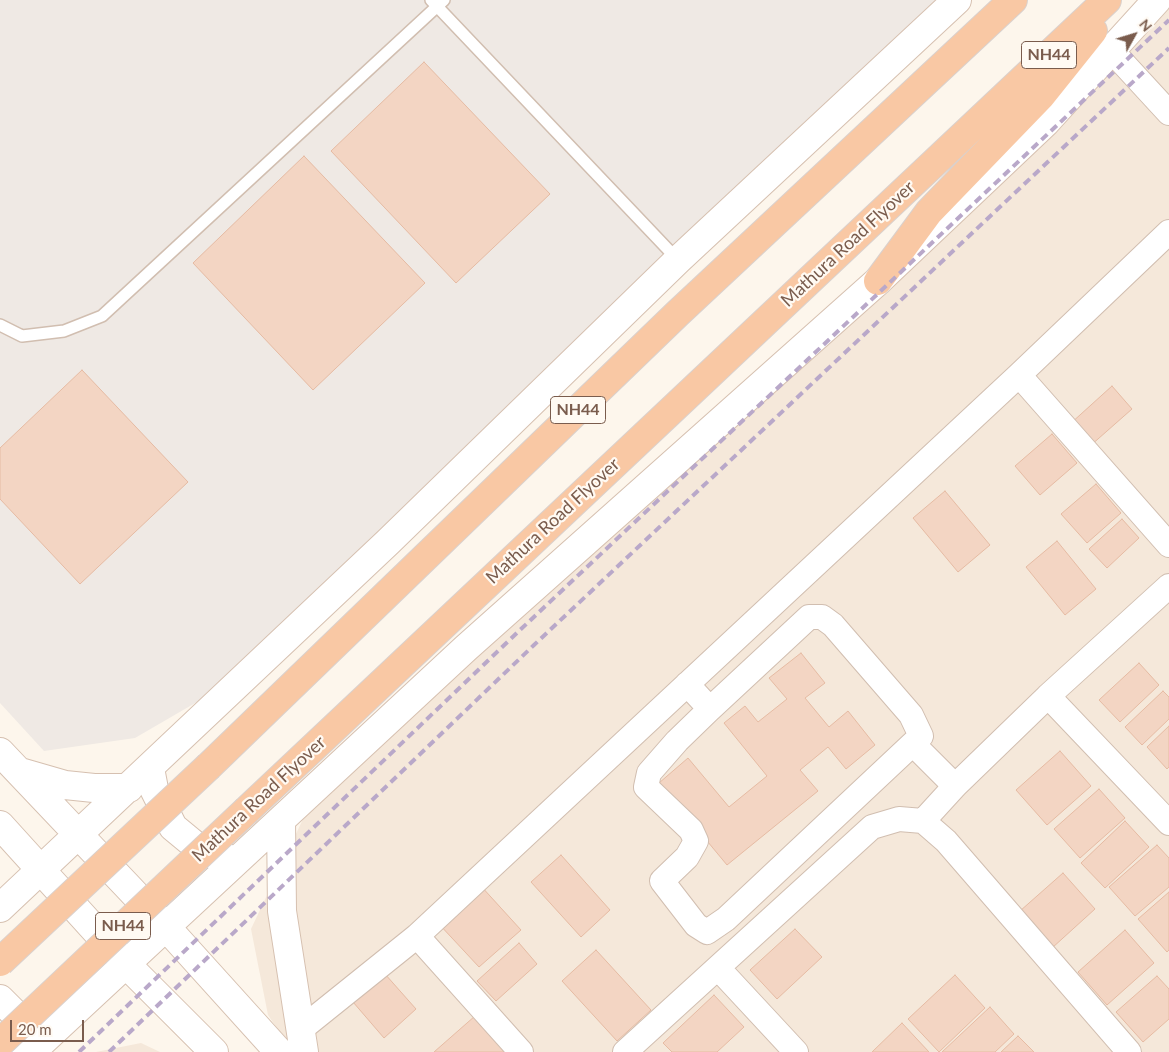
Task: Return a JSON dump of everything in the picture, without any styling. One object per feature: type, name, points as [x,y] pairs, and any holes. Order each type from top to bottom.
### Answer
[{"type":"highway","name":"NH44","points":[[0,962],[216,759],[677,314],[1013,0]]},
{"type":"highway","name":"Mathura Road Flyover","points":[[0,1043],[1107,0]]},
{"type":"highway","points":[[878,282],[929,212],[1041,96],[1117,0]]},
{"type":"main road","points":[[0,908],[79,836],[381,549],[678,260],[957,0]]},
{"type":"main road","points":[[31,1052],[167,928],[466,648],[878,282],[1046,122],[1157,0]]},
{"type":"main road","points":[[9,762],[65,785],[94,788],[129,788]]},
{"type":"main road","points":[[9,762],[167,928],[279,1052]]},
{"type":"main road","points":[[150,768],[154,789],[173,826],[203,849],[216,856],[238,860]]},
{"type":"main road","points":[[281,820],[282,911],[302,1041]]},
{"type":"main road","points":[[0,825],[126,964],[214,1052]]},
{"type":"main road","points":[[0,999],[13,1012],[24,1035],[24,1052]]},
{"type":"street","points":[[1111,50],[1169,114]]},
{"type":"street","points":[[302,1041],[1019,375],[1169,232]]},
{"type":"street","points":[[1019,375],[1169,545]]},
{"type":"street","points":[[924,822],[956,786],[1048,696],[1169,586]]},
{"type":"street","points":[[809,617],[822,617],[833,624],[911,715],[921,736],[914,745],[726,919],[707,932],[696,925],[662,881],[687,857],[696,841],[691,830],[646,786],[648,773],[710,709],[809,617]]},
{"type":"street","points":[[687,684],[710,709]]},
{"type":"street","points":[[1048,696],[1169,823]]},
{"type":"street","points":[[914,745],[956,786]]},
{"type":"street","points":[[625,1052],[872,827],[899,818],[924,822],[946,841],[1129,1052]]},
{"type":"street","points":[[417,936],[521,1052]]},
{"type":"street","points":[[718,968],[796,1052]]},
{"type":"lane","points":[[0,325],[22,336],[64,331],[102,316],[437,2],[678,260]]},
{"type":"shaded area","points":[[0,0],[950,0],[209,695],[135,738],[44,751],[0,703]]},
{"type":"shaded area","points":[[1169,1],[1169,1052],[293,1052],[268,1015],[251,929],[304,817]]},
{"type":"shaded area","points":[[141,1043],[160,1052],[96,1052]]},
{"type":"building","points":[[424,62],[550,194],[456,283],[331,151]]},
{"type":"building","points":[[304,156],[425,283],[313,390],[193,263]]},
{"type":"building","points":[[82,370],[188,482],[80,584],[0,499],[0,448]]},
{"type":"building","points":[[1112,386],[1132,409],[1090,446],[1070,424]]},
{"type":"building","points":[[1052,434],[1077,463],[1040,495],[1015,466]]},
{"type":"building","points":[[1096,484],[1121,513],[1087,543],[1061,514]]},
{"type":"building","points":[[945,491],[990,545],[958,572],[913,518]]},
{"type":"building","points":[[1122,519],[1139,538],[1107,568],[1089,549]]},
{"type":"building","points":[[1057,541],[1096,589],[1065,615],[1026,567]]},
{"type":"building","points":[[801,653],[825,683],[805,698],[829,727],[848,711],[875,745],[846,769],[828,747],[800,770],[818,791],[727,865],[659,783],[688,758],[729,807],[767,776],[724,723],[745,706],[758,722],[787,699],[769,678]]},
{"type":"building","points":[[1139,663],[1159,685],[1120,722],[1099,700]]},
{"type":"building","points":[[1163,691],[1169,697],[1169,719],[1142,745],[1125,727]]},
{"type":"building","points":[[1169,726],[1169,767],[1167,769],[1147,747]]},
{"type":"building","points":[[1060,751],[1091,786],[1047,825],[1016,790]]},
{"type":"building","points":[[1099,789],[1125,818],[1080,858],[1054,829]]},
{"type":"building","points":[[1125,821],[1149,847],[1105,888],[1081,863]]},
{"type":"building","points":[[1157,845],[1169,858],[1169,887],[1135,916],[1109,887]]},
{"type":"building","points":[[561,855],[610,910],[581,937],[531,882]]},
{"type":"building","points":[[1063,873],[1095,909],[1052,948],[1020,911]]},
{"type":"building","points":[[480,885],[521,930],[479,967],[438,923]]},
{"type":"building","points":[[1169,892],[1169,950],[1167,952],[1138,919]]},
{"type":"building","points":[[795,929],[822,957],[777,999],[750,970]]},
{"type":"building","points":[[1125,930],[1154,963],[1107,1005],[1078,972]]},
{"type":"building","points":[[519,943],[537,964],[496,1001],[477,981]]},
{"type":"building","points":[[596,950],[651,1010],[617,1041],[562,981]]},
{"type":"building","points":[[385,974],[416,1009],[384,1038],[353,1002]]},
{"type":"building","points":[[955,975],[985,1008],[939,1052],[908,1019]]},
{"type":"building","points":[[1157,976],[1169,989],[1169,1019],[1143,1042],[1116,1012]]},
{"type":"building","points":[[714,995],[744,1027],[717,1052],[672,1052],[663,1043]]},
{"type":"building","points":[[990,1007],[1014,1034],[995,1052],[942,1052]]},
{"type":"building","points":[[475,1016],[506,1052],[434,1052]]},
{"type":"building","points":[[902,1023],[929,1052],[872,1052]]},
{"type":"building","points":[[1018,1036],[1034,1052],[1001,1052]]},
{"type":"railway","points":[[79,1052],[520,630],[1169,20]]},
{"type":"railway","points":[[109,1052],[534,645],[1169,48]]}]
